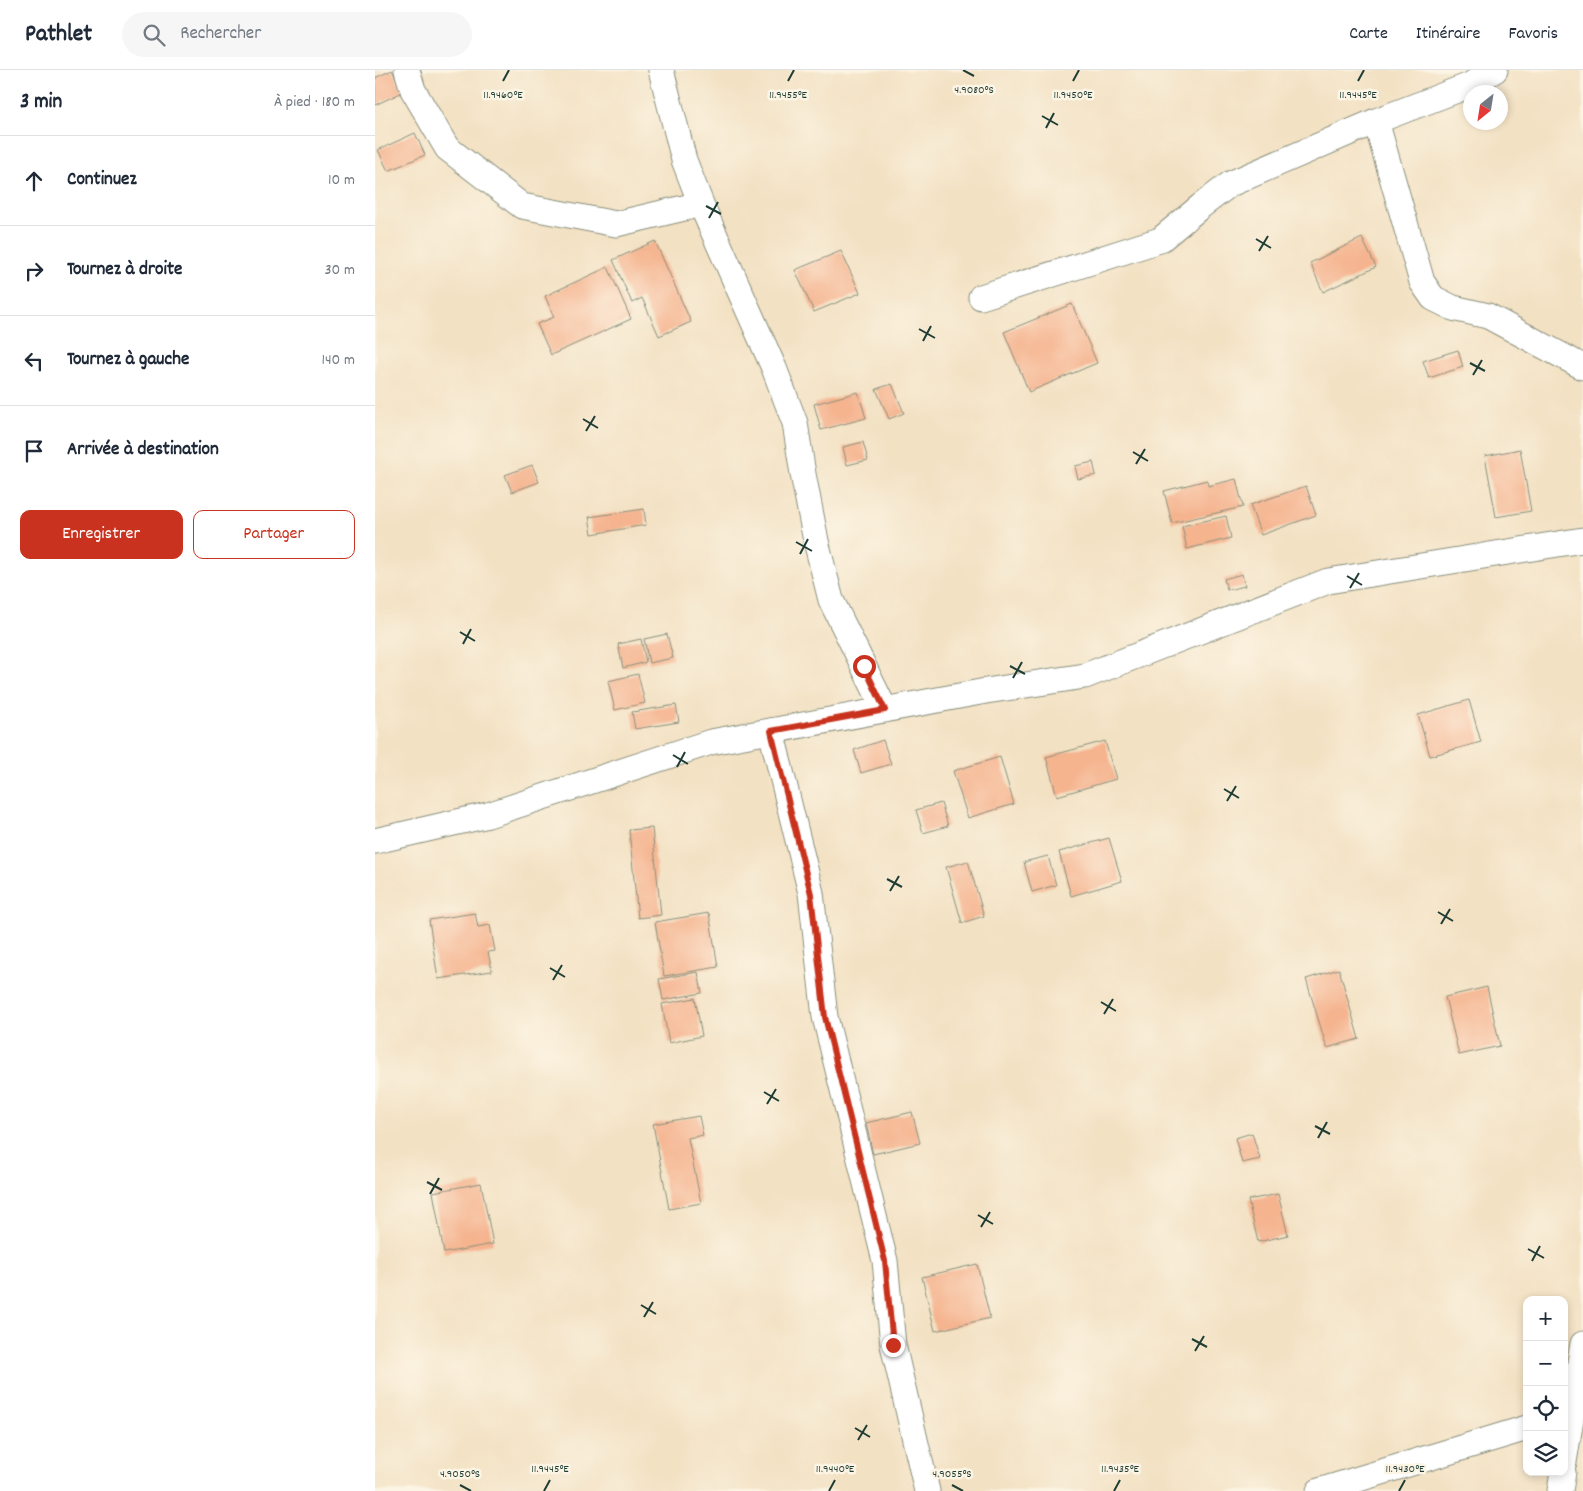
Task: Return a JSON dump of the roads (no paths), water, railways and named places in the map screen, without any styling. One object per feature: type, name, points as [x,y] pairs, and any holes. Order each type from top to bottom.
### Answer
[{"type":"street","points":[[407,70],[413,90],[447,148],[522,206],[616,224],[701,204]]},
{"type":"street","points":[[661,70],[684,160],[701,204],[775,368],[795,423],[814,532],[831,600],[885,710]]},
{"type":"street","points":[[981,297],[1159,240],[1230,184],[1376,122],[1467,77],[1495,70]]},
{"type":"street","points":[[1376,122],[1422,282],[1433,298],[1453,308],[1488,316],[1583,367]]},
{"type":"street","points":[[375,842],[488,815],[711,742],[986,691],[1085,676],[1328,581],[1583,540]]},
{"type":"street","points":[[771,731],[811,894],[825,1017],[885,1261],[893,1345],[927,1491]]},
{"type":"street","points":[[1568,1441],[1583,1344]]},
{"type":"street","points":[[1319,1491],[1523,1429]]},
{"type":"street","points":[[1560,1491],[1562,1476]]}]
